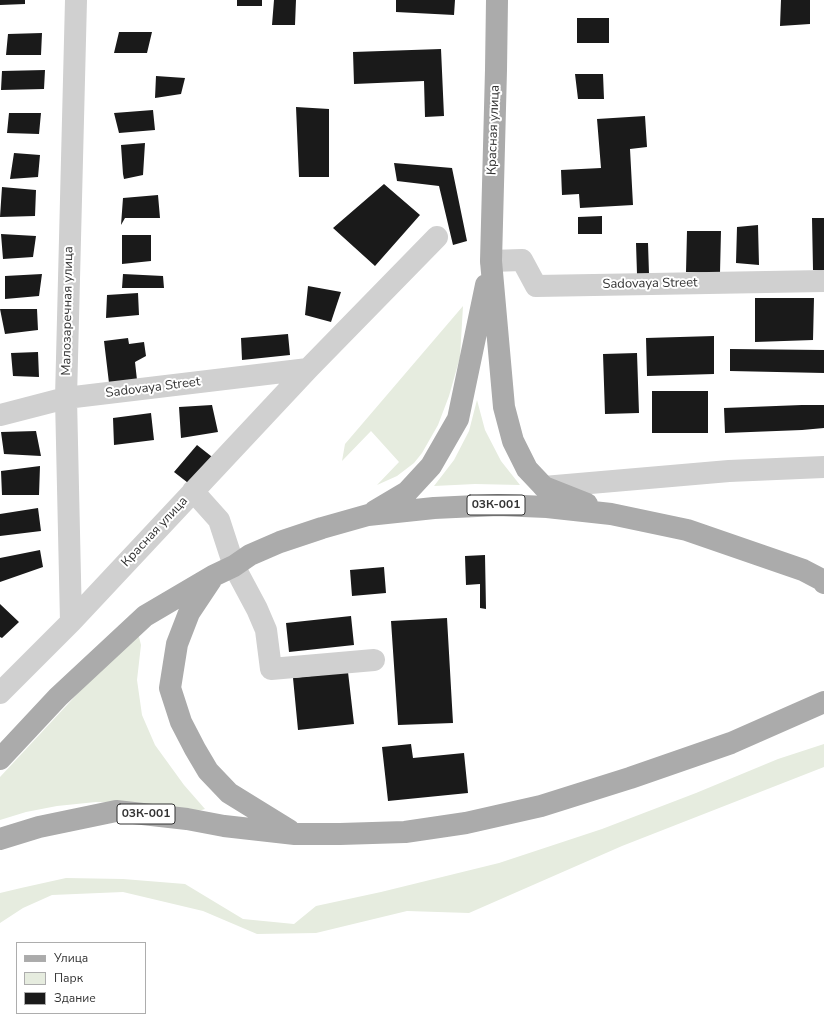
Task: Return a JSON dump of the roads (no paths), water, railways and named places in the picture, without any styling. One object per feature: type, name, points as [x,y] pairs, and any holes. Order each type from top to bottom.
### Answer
[{"type":"main road","name":"Красная улица","points":[[491,261],[496,70],[496,0]]},
{"type":"main road","points":[[491,261],[504,407],[513,441],[527,469],[544,487],[611,514]]},
{"type":"main road","points":[[368,515],[407,492],[412,487],[431,466],[458,419],[491,261]]},
{"type":"main road","name":"03К-001","points":[[0,759],[58,697],[145,616],[234,566],[250,555],[280,542],[368,515],[434,508],[498,505],[547,507],[611,514],[687,530],[784,563],[824,572]]},
{"type":"main road","points":[[784,563],[803,570],[822,580],[824,583]]},
{"type":"main road","points":[[214,576],[189,613],[177,644],[170,688],[181,722],[208,771],[229,793],[295,834]]},
{"type":"main road","name":"03К-001","points":[[0,839],[39,827],[116,811],[295,834],[406,832],[466,823],[541,806],[630,778],[731,743],[822,698]]},
{"type":"street","name":"Малозаречная улица","points":[[71,622],[66,398],[76,0]]},
{"type":"street","name":"Красная улица","points":[[0,693],[71,622],[308,369],[437,237]]},
{"type":"street","name":"Sadovaya Street","points":[[491,261],[522,260],[536,286],[824,281]]},
{"type":"street","name":"Sadovaya Street","points":[[0,415],[66,398],[308,369]]},
{"type":"street","points":[[544,487],[728,471],[824,467]]},
{"type":"street","points":[[193,492],[219,520],[234,566],[258,609],[266,630],[271,669],[374,660]]}]
